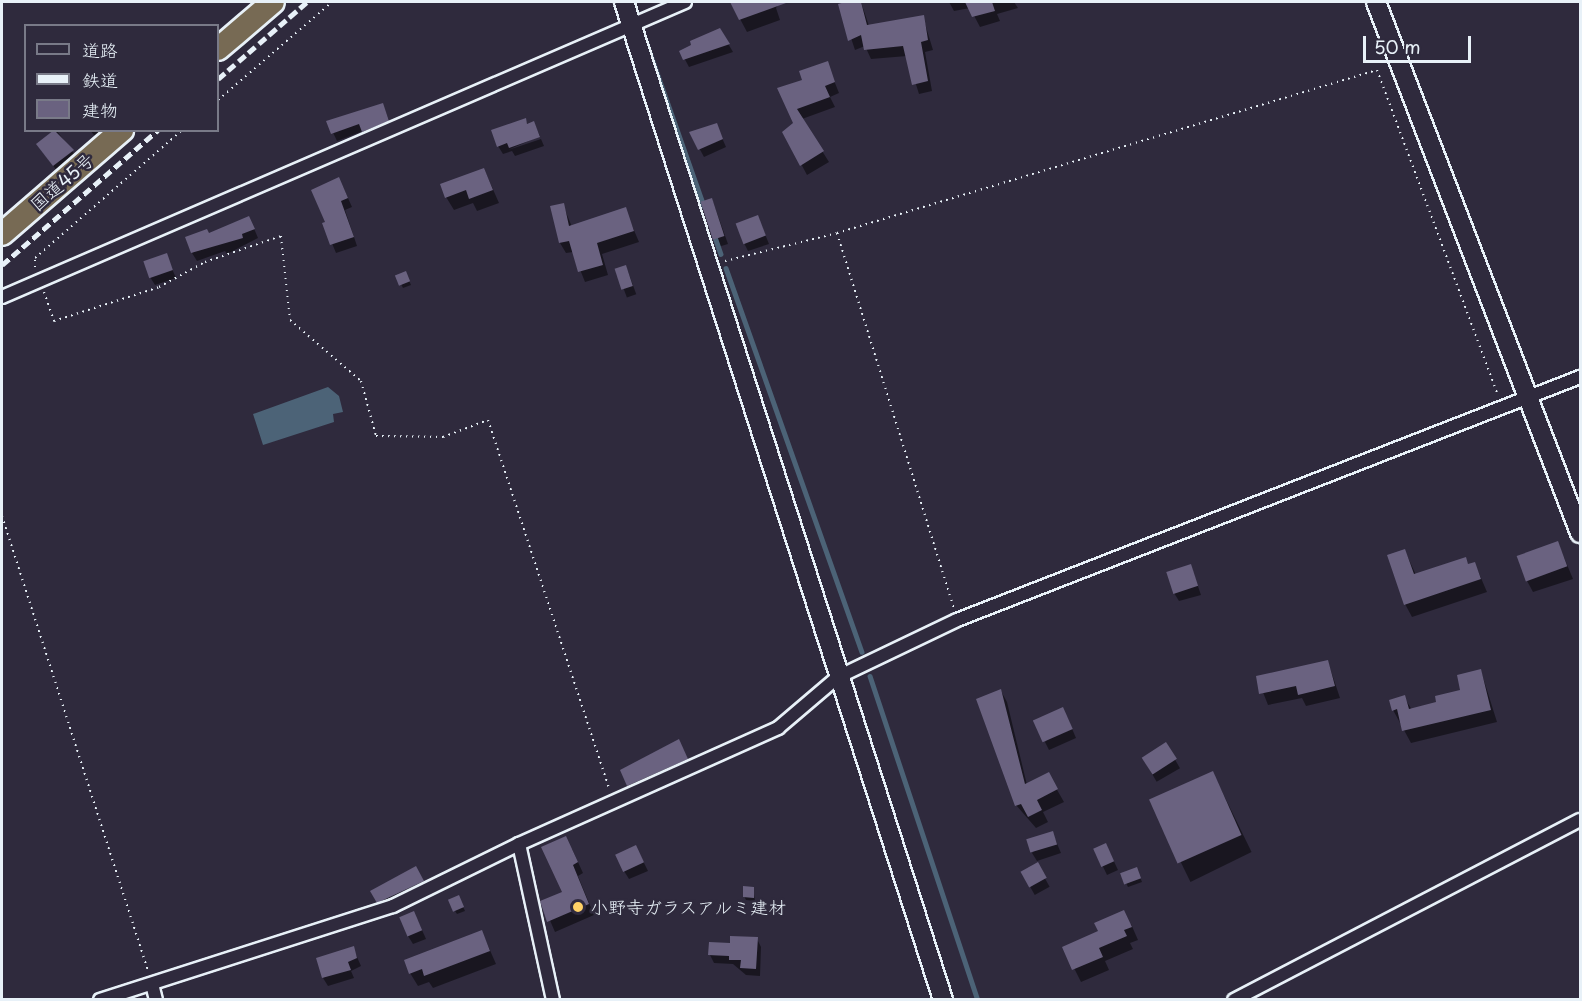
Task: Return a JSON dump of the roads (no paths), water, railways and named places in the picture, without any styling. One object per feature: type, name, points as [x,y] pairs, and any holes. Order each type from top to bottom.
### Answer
[{"type":"highway","points":[[219,48],[273,2]]},
{"type":"highway","name":"国道45号","points":[[2,234],[120,132]]},
{"type":"street","points":[[624,2],[838,677],[943,999]]},
{"type":"street","points":[[2,297],[39,278],[685,2]]},
{"type":"street","points":[[1376,2],[1527,399],[1581,533]]},
{"type":"street","points":[[100,999],[393,906],[519,844],[614,804],[778,728],[838,677],[957,620],[1581,377]]},
{"type":"street","points":[[1234,999],[1581,820]]},
{"type":"street","points":[[519,844],[553,999]]},
{"type":"street","points":[[152,984],[156,999]]},
{"type":"water","points":[[328,387],[339,396],[343,412],[333,414],[334,422],[263,445],[253,414]]},
{"type":"waterway","points":[[643,33],[704,206]]},
{"type":"waterway","points":[[714,234],[721,254]]},
{"type":"waterway","points":[[726,268],[862,652]]},
{"type":"waterway","points":[[870,676],[978,1000]]},
{"type":"railway","points":[[219,78],[307,2]]},
{"type":"railway","points":[[2,265],[156,132]]},
{"type":"place","name":"小野寺ガラスアルミ建材","points":[[578,907]]}]
